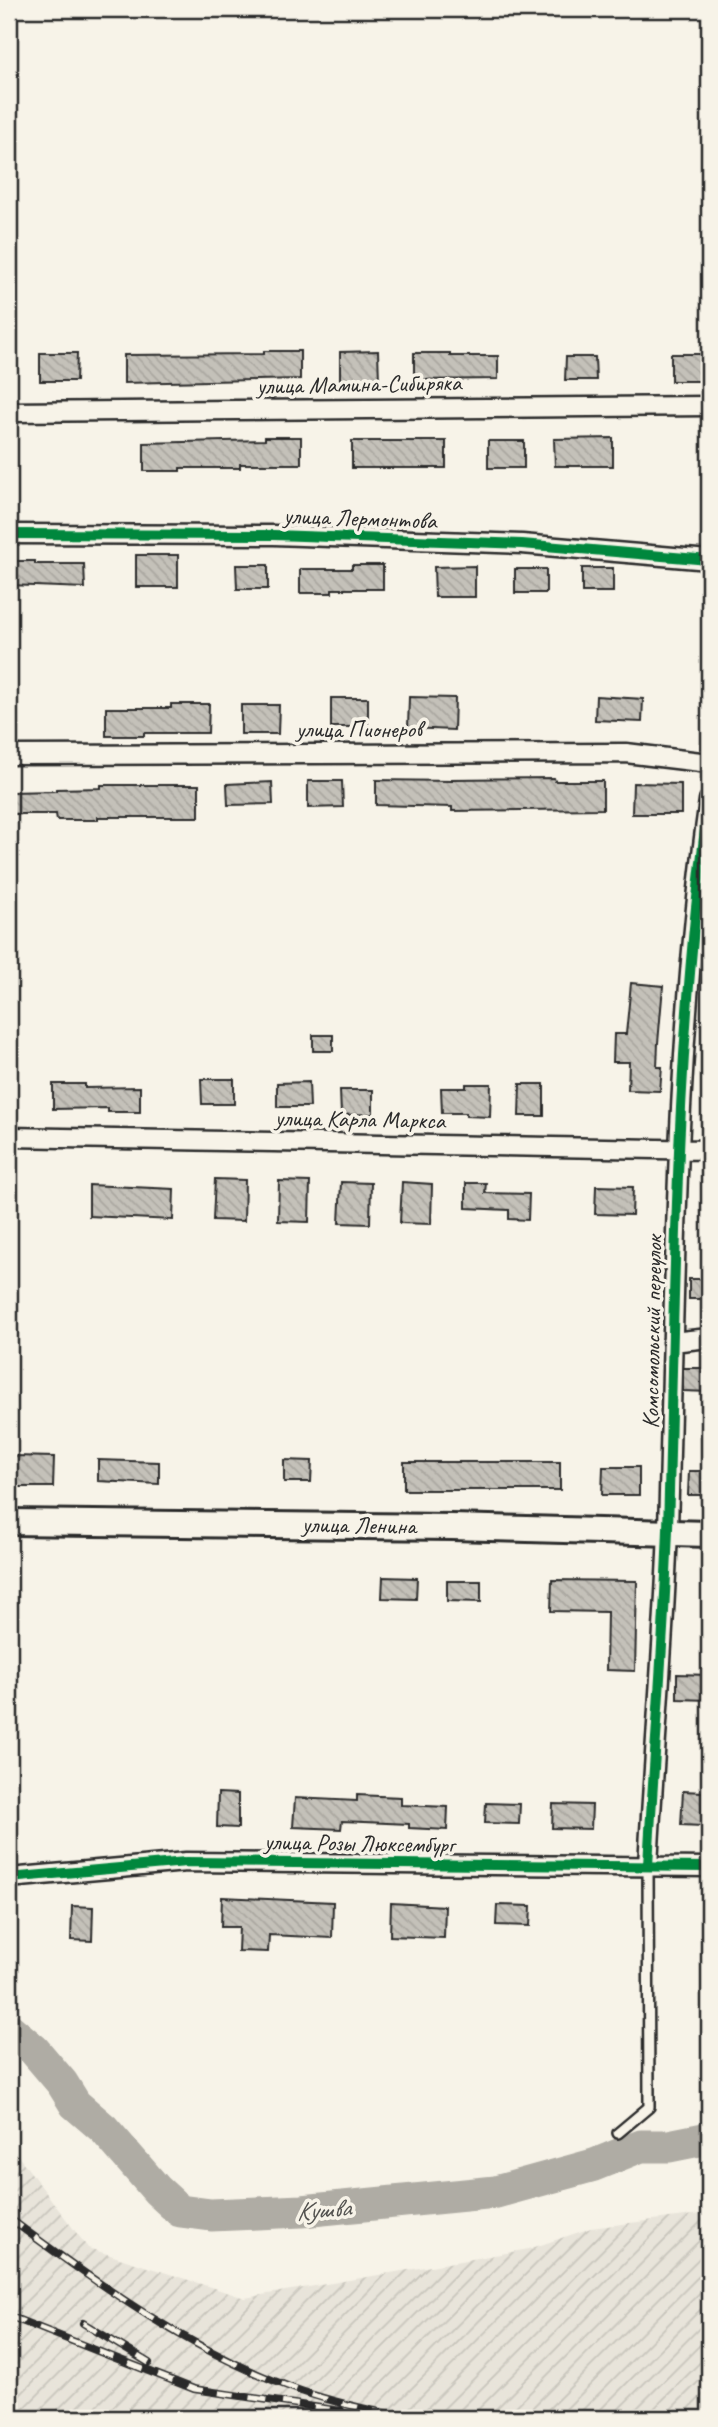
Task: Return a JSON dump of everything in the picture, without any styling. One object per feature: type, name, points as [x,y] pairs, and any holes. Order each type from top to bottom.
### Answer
[{"type":"main road","name":"улица Ленина","points":[[9,1522],[452,1527],[709,1534]]},
{"type":"street","name":"улица Мамина-Сибиряка","points":[[9,412],[709,406]]},
{"type":"street","name":"улица Лермонтова","points":[[9,534],[274,535],[522,544],[709,560]]},
{"type":"street","name":"улица Пионеров","points":[[9,755],[626,753],[709,763]]},
{"type":"street","name":"Комсомольский переулок","points":[[648,1867],[667,1533],[677,1150],[699,880],[709,800]]},
{"type":"street","name":"улица Карла Маркса","points":[[9,1137],[709,1150]]},
{"type":"street","points":[[672,1342],[709,1338]]},
{"type":"street","name":"улица Розы Люксембург","points":[[9,1878],[186,1862],[709,1867]]},
{"type":"lane","points":[[618,2133],[649,2107],[648,1867]]},
{"type":"shaded area","points":[[9,2144],[88,2248],[245,2298],[529,2249],[591,2228],[709,2213],[709,2418],[9,2418]]},
{"type":"building","points":[[264,351],[300,351],[300,379],[124,383],[124,355],[264,354]]},
{"type":"building","points":[[378,351],[379,381],[340,381],[340,352]]},
{"type":"building","points":[[40,353],[77,353],[76,381],[40,381]]},
{"type":"building","points":[[414,353],[498,356],[498,379],[414,380]]},
{"type":"building","points":[[671,354],[706,354],[706,381],[671,381]]},
{"type":"building","points":[[566,357],[595,357],[596,380],[565,380]]},
{"type":"building","points":[[265,437],[301,437],[301,464],[240,464],[240,468],[144,471],[144,443],[265,440]]},
{"type":"building","points":[[613,438],[613,466],[555,466],[554,439]]},
{"type":"building","points":[[352,441],[446,441],[446,468],[352,468]]},
{"type":"building","points":[[488,441],[524,441],[524,468],[488,468]]},
{"type":"building","points":[[136,555],[178,555],[178,587],[136,587]]},
{"type":"building","points":[[9,561],[84,564],[85,588],[9,585]]},
{"type":"building","points":[[236,565],[268,565],[268,589],[237,589]]},
{"type":"building","points":[[352,565],[383,565],[383,589],[332,589],[332,593],[300,593],[300,569],[352,569]]},
{"type":"building","points":[[475,566],[475,597],[435,597],[434,567]]},
{"type":"building","points":[[582,568],[613,568],[613,592],[582,592]]},
{"type":"building","points":[[515,569],[546,569],[546,593],[515,593]]},
{"type":"building","points":[[596,696],[643,699],[642,722],[595,720]]},
{"type":"building","points":[[409,697],[455,698],[454,730],[408,728]]},
{"type":"building","points":[[331,698],[368,698],[368,727],[331,727]]},
{"type":"building","points":[[171,704],[209,704],[208,733],[106,736],[106,708],[171,708]]},
{"type":"building","points":[[241,705],[279,705],[278,734],[241,734]]},
{"type":"building","points":[[554,778],[555,781],[603,781],[603,809],[452,811],[452,807],[376,805],[376,780]]},
{"type":"building","points":[[308,781],[342,781],[343,807],[308,808]]},
{"type":"building","points":[[272,782],[273,804],[228,805],[227,784]]},
{"type":"building","points":[[633,783],[681,784],[681,814],[632,814]]},
{"type":"building","points":[[101,785],[199,785],[199,817],[98,817],[98,820],[57,820],[56,814],[9,814],[9,792],[101,788]]},
{"type":"building","points":[[631,983],[663,986],[657,1067],[662,1067],[660,1091],[628,1090],[629,1062],[613,1062],[614,1034],[626,1034]]},
{"type":"building","points":[[313,1035],[333,1035],[333,1051],[313,1051]]},
{"type":"building","points":[[201,1079],[234,1079],[234,1104],[202,1104]]},
{"type":"building","points":[[309,1082],[310,1107],[277,1107],[277,1083]]},
{"type":"building","points":[[53,1084],[85,1084],[85,1088],[140,1087],[140,1112],[108,1112],[108,1108],[53,1109]]},
{"type":"building","points":[[466,1084],[491,1084],[490,1117],[442,1113],[441,1088],[466,1088]]},
{"type":"building","points":[[520,1084],[544,1084],[544,1116],[519,1116]]},
{"type":"building","points":[[340,1090],[373,1090],[373,1114],[341,1115]]},
{"type":"building","points":[[215,1179],[245,1180],[244,1221],[213,1220]]},
{"type":"building","points":[[279,1181],[310,1182],[309,1222],[278,1221]]},
{"type":"building","points":[[341,1182],[371,1183],[370,1224],[339,1223]]},
{"type":"building","points":[[402,1182],[432,1184],[431,1224],[400,1223]]},
{"type":"building","points":[[466,1183],[486,1183],[485,1193],[529,1194],[528,1220],[509,1219],[509,1210],[466,1208]]},
{"type":"building","points":[[89,1185],[174,1189],[173,1220],[89,1216]]},
{"type":"building","points":[[596,1186],[633,1187],[632,1215],[595,1214]]},
{"type":"building","points":[[689,1279],[709,1279],[709,1299],[689,1299]]},
{"type":"building","points":[[683,1368],[709,1368],[709,1392],[683,1391]]},
{"type":"building","points":[[14,1456],[54,1457],[53,1487],[14,1487]]},
{"type":"building","points":[[98,1460],[159,1462],[159,1484],[98,1481]]},
{"type":"building","points":[[284,1460],[312,1461],[311,1482],[284,1482]]},
{"type":"building","points":[[404,1462],[560,1462],[560,1490],[404,1490]]},
{"type":"building","points":[[603,1467],[639,1467],[639,1495],[602,1495]]},
{"type":"building","points":[[689,1471],[709,1471],[709,1495],[688,1495]]},
{"type":"building","points":[[383,1577],[417,1578],[416,1599],[382,1598]]},
{"type":"building","points":[[552,1580],[637,1581],[635,1671],[606,1670],[607,1612],[551,1611]]},
{"type":"building","points":[[447,1581],[481,1581],[481,1602],[447,1601]]},
{"type":"building","points":[[677,1674],[709,1675],[709,1700],[677,1699]]},
{"type":"building","points":[[683,1791],[703,1792],[702,1826],[681,1825]]},
{"type":"building","points":[[218,1793],[238,1794],[238,1828],[217,1827]]},
{"type":"building","points":[[357,1795],[401,1797],[401,1805],[448,1807],[447,1830],[409,1828],[409,1824],[342,1821],[341,1829],[293,1827],[295,1798],[357,1801]]},
{"type":"building","points":[[486,1803],[520,1804],[519,1824],[485,1823]]},
{"type":"building","points":[[553,1804],[592,1805],[591,1829],[552,1828]]},
{"type":"building","points":[[222,1897],[333,1902],[332,1938],[269,1935],[268,1952],[238,1951],[239,1927],[221,1927]]},
{"type":"building","points":[[391,1903],[445,1906],[444,1938],[390,1936]]},
{"type":"building","points":[[497,1905],[531,1906],[530,1926],[496,1925]]},
{"type":"building","points":[[72,1906],[93,1907],[92,1941],[71,1940]]},
{"type":"waterway","name":"Кушва","points":[[9,2029],[34,2050],[62,2083],[75,2104],[104,2129],[157,2190],[180,2211],[211,2215],[302,2211],[496,2192],[594,2165],[641,2146],[669,2146],[709,2138]]},
{"type":"railway","points":[[9,2218],[113,2293],[223,2358],[301,2391],[409,2418]]},
{"type":"railway","points":[[9,2316],[194,2389],[341,2411]]},
{"type":"railway","points":[[83,2323],[149,2363]]},
{"type":"cycle path","points":[[9,534],[274,535],[522,544],[709,560]]},
{"type":"cycle path","points":[[648,1866],[668,1529],[683,1072],[689,981],[709,800]]},
{"type":"cycle path","points":[[9,1878],[186,1862],[709,1867]]}]
